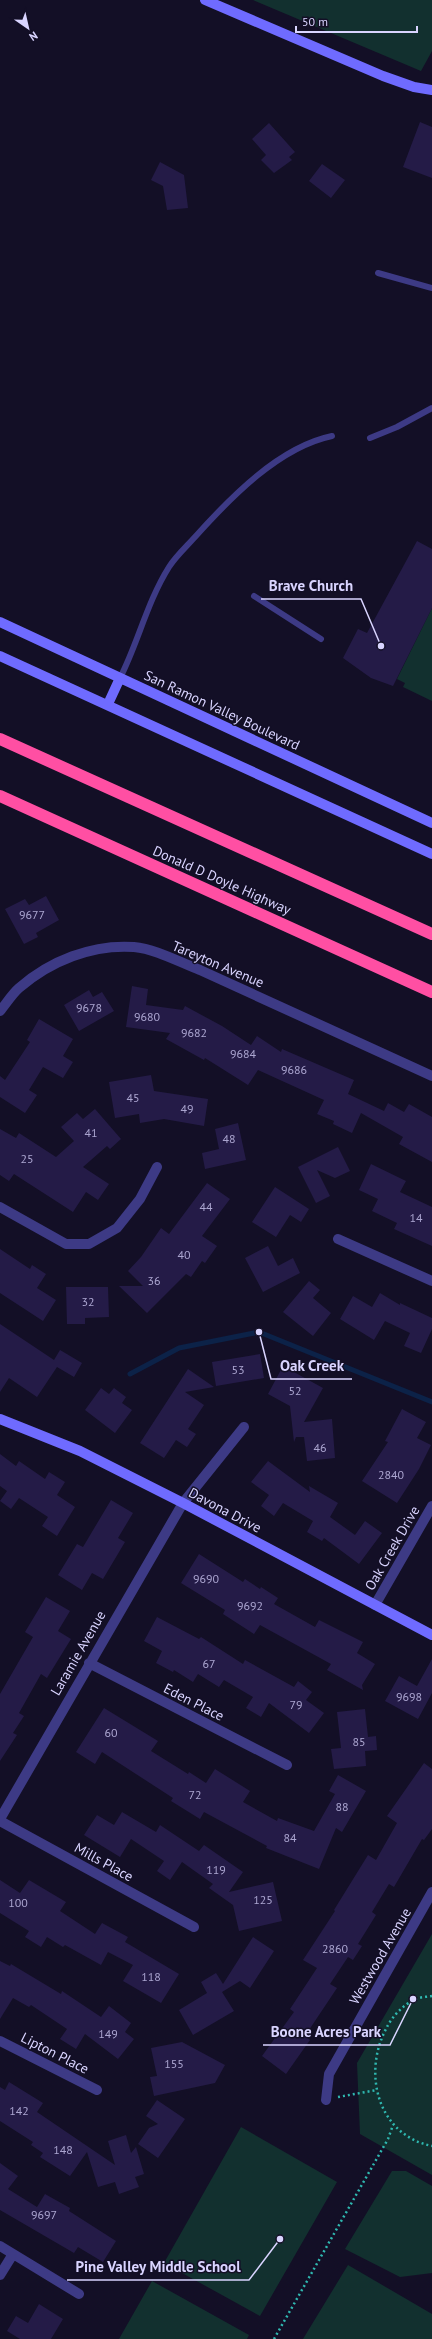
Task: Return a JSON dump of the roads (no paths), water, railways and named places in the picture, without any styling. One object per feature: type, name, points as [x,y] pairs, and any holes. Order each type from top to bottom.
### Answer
[{"type":"highway","points":[[0,739],[432,934]]},
{"type":"highway","name":"Donald D Doyle Highway","points":[[0,796],[432,992]]},
{"type":"main road","points":[[205,0],[383,76],[414,87],[432,90]]},
{"type":"main road","name":"San Ramon Valley Boulevard","points":[[0,622],[432,823]]},
{"type":"main road","points":[[0,656],[108,704],[432,854]]},
{"type":"main road","points":[[108,704],[120,678]]},
{"type":"main road","name":"Davona Drive","points":[[0,1419],[80,1451],[183,1503],[432,1635]]},
{"type":"street","name":"Tareyton Avenue","points":[[0,1011],[18,988],[52,963],[91,950],[134,947],[168,957],[200,970],[432,1076]]},
{"type":"street","points":[[0,1207],[66,1244],[89,1244],[117,1228],[140,1199],[158,1167]]},
{"type":"street","points":[[338,1239],[432,1281]]},
{"type":"street","name":"Laramie Avenue","points":[[0,1820],[88,1663],[183,1503],[244,1427]]},
{"type":"street","name":"Oak Creek Drive","points":[[375,1605],[432,1506]]},
{"type":"street","name":"Eden Place","points":[[88,1663],[288,1765]]},
{"type":"street","name":"Mills Place","points":[[0,1820],[194,1927]]},
{"type":"street","name":"Westwood Avenue","points":[[326,2100],[329,2074],[432,1892]]},
{"type":"street","name":"Lipton Place","points":[[0,2041],[97,2090]]},
{"type":"street","points":[[0,2246],[79,2294]]},
{"type":"street","points":[[0,2275],[13,2254]]},
{"type":"lane","points":[[378,273],[432,288]]},
{"type":"lane","points":[[370,438],[397,427],[432,408]]},
{"type":"lane","points":[[120,678],[130,658],[152,601],[169,568],[179,554],[226,503],[259,474],[305,444],[332,436]]},
{"type":"lane","points":[[254,596],[321,639]]},
{"type":"waterway","points":[[130,1374],[179,1348],[259,1332],[432,1402]]},
{"type":"place","name":"Brave Church","points":[[381,646]]},
{"type":"place","name":"Oak Creek","points":[[259,1332]]},
{"type":"place","name":"Boone Acres Park","points":[[413,1999]]},
{"type":"place","name":"Pine Valley Middle School","points":[[280,2239]]}]
